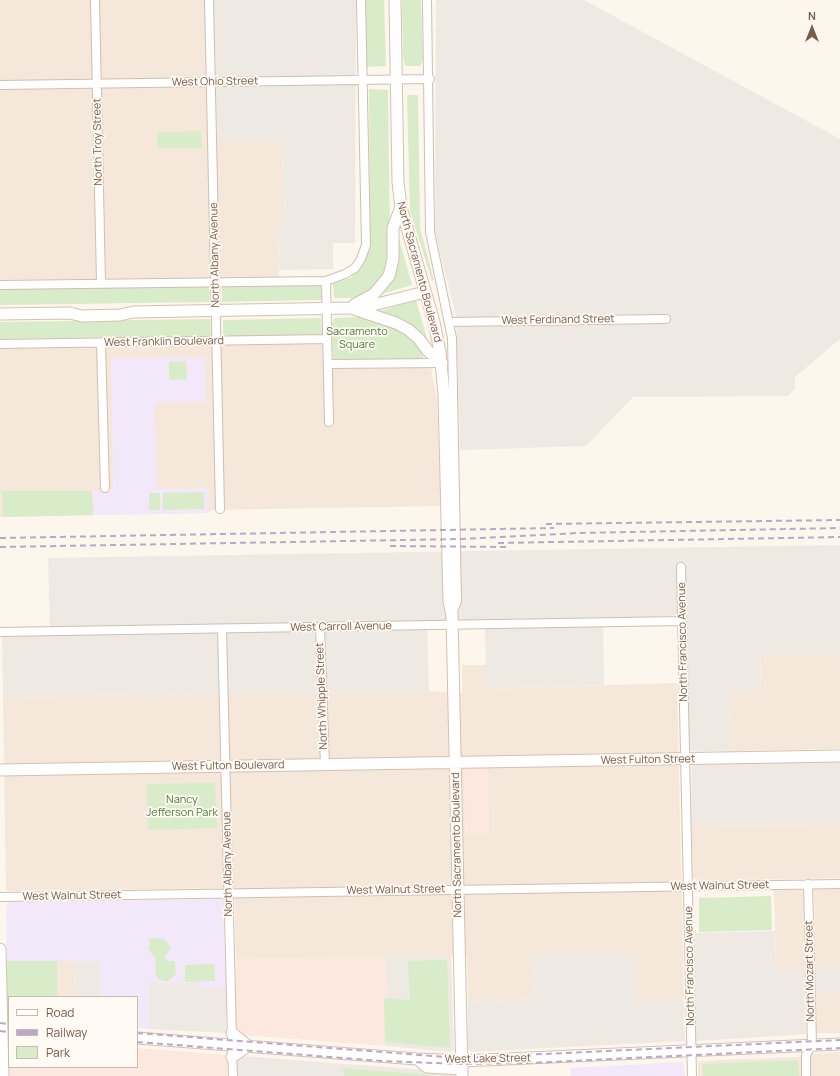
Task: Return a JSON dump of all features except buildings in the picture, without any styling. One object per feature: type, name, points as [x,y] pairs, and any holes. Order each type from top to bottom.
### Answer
[{"type":"street","name":"North Troy Street","points":[[95,0],[101,283]]},
{"type":"street","name":"North Albany Avenue","points":[[209,0],[220,509]]},
{"type":"street","points":[[0,285],[326,281],[345,274],[355,268],[361,259],[366,245],[361,0]]},
{"type":"street","name":"North Sacramento Boulevard","points":[[395,0],[398,182],[401,207],[447,363]]},
{"type":"street","name":"North Sacramento Boulevard","points":[[428,0],[430,79],[430,232],[450,322],[444,395],[448,601],[452,620],[462,1064]]},
{"type":"street","name":"West Ohio Street","points":[[0,85],[430,79]]},
{"type":"street","points":[[350,308],[374,294],[389,276],[393,259],[393,228],[401,207]]},
{"type":"street","points":[[326,281],[329,422]]},
{"type":"street","points":[[0,314],[70,313],[86,309],[119,308],[133,312],[350,308],[369,306],[425,292]]},
{"type":"street","points":[[350,308],[396,323],[409,330],[419,339],[428,352],[447,363]]},
{"type":"street","name":"West Ferdinand Street","points":[[450,322],[666,319]]},
{"type":"street","name":"West Franklin Boulevard","points":[[0,344],[327,339]]},
{"type":"street","points":[[101,343],[105,488]]},
{"type":"street","points":[[328,364],[447,363]]},
{"type":"street","name":"North Francisco Avenue","points":[[681,567],[692,1076]]},
{"type":"street","name":"West Carroll Avenue","points":[[0,632],[320,627],[452,620],[682,621]]},
{"type":"street","name":"North Whipple Street","points":[[320,627],[325,765]]},
{"type":"street","name":"North Albany Avenue","points":[[222,629],[233,1076]]},
{"type":"street","name":"West Fulton Street","points":[[455,763],[840,756]]},
{"type":"street","name":"West Fulton Boulevard","points":[[0,770],[455,763]]},
{"type":"street","name":"North Mozart Street","points":[[808,884],[812,1045]]},
{"type":"street","name":"West Walnut Street","points":[[0,897],[840,884]]},
{"type":"street","points":[[0,949],[4,1027],[3,1076]]},
{"type":"street","points":[[232,1033],[248,1046],[232,1057]]},
{"type":"street","name":"West Lake Street","points":[[138,1038],[444,1060],[462,1064],[481,1060],[692,1051],[803,1050],[812,1045],[840,1044]]},
{"type":"street","points":[[803,1050],[806,1076]]},
{"type":"street","points":[[417,1059],[427,1067],[462,1064]]},
{"type":"shaded area","points":[[0,0],[214,0],[216,141],[283,141],[285,221],[278,222],[279,277],[0,280]]},
{"type":"shaded area","points":[[214,0],[356,0],[355,243],[333,243],[333,269],[279,270],[278,222],[285,221],[283,141],[216,141]]},
{"type":"shaded area","points":[[436,0],[584,0],[840,139],[840,339],[795,377],[795,389],[788,396],[633,397],[586,446],[460,450],[456,315],[435,233]]},
{"type":"shaded area","points":[[324,342],[324,365],[431,367],[437,401],[442,506],[210,510],[209,513],[0,517],[0,346]]},
{"type":"shaded area","points":[[205,357],[206,402],[154,403],[157,489],[209,488],[209,513],[93,515],[92,491],[113,490],[111,358]]},
{"type":"shaded area","points":[[840,545],[840,654],[760,655],[761,690],[729,691],[730,751],[692,751],[689,749],[686,615],[603,619],[604,685],[486,689],[485,622],[427,623],[429,691],[3,697],[2,627],[50,626],[48,558]]},
{"type":"shaded area","points":[[840,654],[840,749],[730,751],[729,691],[761,690],[760,655]]},
{"type":"shaded area","points":[[462,665],[486,665],[486,689],[677,683],[684,1001],[636,1002],[634,953],[533,954],[534,999],[468,1002],[467,956],[236,959],[234,888],[6,890],[3,697],[429,691],[462,693]]},
{"type":"shaded area","points":[[840,762],[840,824],[691,825],[692,764]]},
{"type":"shaded area","points":[[465,768],[488,768],[489,833],[465,833]]},
{"type":"shaded area","points":[[840,824],[840,878],[699,881],[693,878],[691,825]]},
{"type":"shaded area","points":[[803,889],[805,968],[776,968],[774,890]]},
{"type":"shaded area","points":[[814,889],[840,889],[840,967],[815,967]]},
{"type":"shaded area","points":[[221,899],[223,903],[226,988],[198,988],[198,983],[149,982],[150,1029],[138,1028],[138,996],[101,996],[100,961],[7,961],[6,907],[9,902]]},
{"type":"shaded area","points":[[775,931],[776,968],[805,968],[806,1034],[697,1041],[695,1039],[693,933]]},
{"type":"shaded area","points":[[634,953],[636,1002],[684,1001],[685,1041],[471,1052],[468,1049],[468,1002],[534,999],[533,954]]},
{"type":"shaded area","points":[[451,956],[454,1049],[451,1052],[386,1046],[384,998],[387,997],[385,957]]},
{"type":"shaded area","points":[[385,957],[387,997],[384,998],[386,1046],[241,1035],[236,1033],[236,959]]},
{"type":"shaded area","points":[[57,961],[75,961],[76,996],[57,996]]},
{"type":"shaded area","points":[[75,961],[100,961],[101,996],[76,996]]},
{"type":"shaded area","points":[[815,967],[840,967],[840,994],[815,994]]},
{"type":"shaded area","points":[[149,982],[198,983],[198,988],[226,988],[226,1033],[150,1029]]},
{"type":"shaded area","points":[[815,994],[840,994],[840,1033],[816,1033]]},
{"type":"shaded area","points":[[138,1048],[225,1055],[227,1057],[227,1076],[10,1076],[9,1068],[138,1068]]},
{"type":"shaded area","points":[[840,1052],[840,1076],[809,1076],[809,1058],[811,1054]]},
{"type":"shaded area","points":[[242,1056],[452,1072],[455,1076],[237,1076],[237,1058]]},
{"type":"shaded area","points":[[802,1058],[802,1076],[698,1076],[698,1061]]},
{"type":"shaded area","points":[[683,1062],[685,1076],[571,1076],[571,1068]]},
{"type":"green space","points":[[365,0],[384,0],[386,66],[366,67]]},
{"type":"green space","points":[[402,0],[421,0],[423,60],[420,66],[405,66],[403,55]]},
{"type":"green space","name":"Sacramento Square","points":[[369,89],[388,90],[390,234],[388,265],[383,280],[368,293],[356,298],[334,298],[333,284],[350,278],[360,269],[370,248]]},
{"type":"green space","points":[[407,95],[418,95],[420,228],[434,280],[432,281],[410,211]]},
{"type":"green space","points":[[201,131],[202,148],[157,148],[157,132]]},
{"type":"green space","name":"Sacramento Square","points":[[396,228],[412,285],[378,295]]},
{"type":"green space","points":[[321,283],[322,300],[222,302],[222,285]]},
{"type":"green space","points":[[209,285],[210,302],[0,305],[0,288]]},
{"type":"green space","name":"Sacramento Square","points":[[416,300],[428,342],[417,333],[374,313]]},
{"type":"green space","name":"Sacramento Square","points":[[358,317],[375,319],[408,334],[417,343],[424,359],[333,361],[332,324],[334,318]]},
{"type":"green space","points":[[321,318],[322,335],[223,338],[223,320]]},
{"type":"green space","points":[[210,319],[211,336],[0,339],[0,322]]},
{"type":"green space","points":[[186,361],[187,379],[169,380],[169,362]]},
{"type":"green space","points":[[2,491],[92,491],[93,515],[3,517]]},
{"type":"green space","points":[[204,492],[204,509],[163,510],[163,493]]},
{"type":"green space","points":[[149,493],[160,493],[160,510],[149,510]]},
{"type":"green space","name":"Nancy Jefferson Park","points":[[215,783],[217,828],[148,830],[147,784]]},
{"type":"green space","points":[[771,896],[772,930],[699,932],[699,898]]},
{"type":"green space","points":[[149,939],[164,939],[171,947],[165,957],[167,961],[174,961],[176,968],[175,975],[167,982],[160,980],[156,976],[156,959],[148,948],[150,945]]},
{"type":"green space","points":[[447,960],[450,1048],[385,1042],[384,998],[410,1000],[408,961]]},
{"type":"green space","points":[[7,961],[57,961],[57,996],[8,996],[8,1019],[6,992]]},
{"type":"green space","points":[[214,964],[215,981],[185,982],[185,965]]},
{"type":"green space","points":[[798,1060],[799,1076],[703,1076],[702,1064]]},
{"type":"green space","points":[[343,1068],[442,1076],[344,1076]]},
{"type":"railway","points":[[546,524],[840,520]]},
{"type":"railway","points":[[0,538],[554,528]]},
{"type":"railway","points":[[0,547],[462,539],[578,533],[840,528]]},
{"type":"railway","points":[[498,543],[840,537]]},
{"type":"railway","points":[[390,546],[506,547]]},
{"type":"railway","points":[[0,1023],[8,1024]]},
{"type":"railway","points":[[0,1031],[8,1032]]},
{"type":"railway","points":[[138,1033],[459,1058],[840,1040]]},
{"type":"railway","points":[[138,1042],[382,1061],[460,1064],[529,1063],[840,1048]]}]
